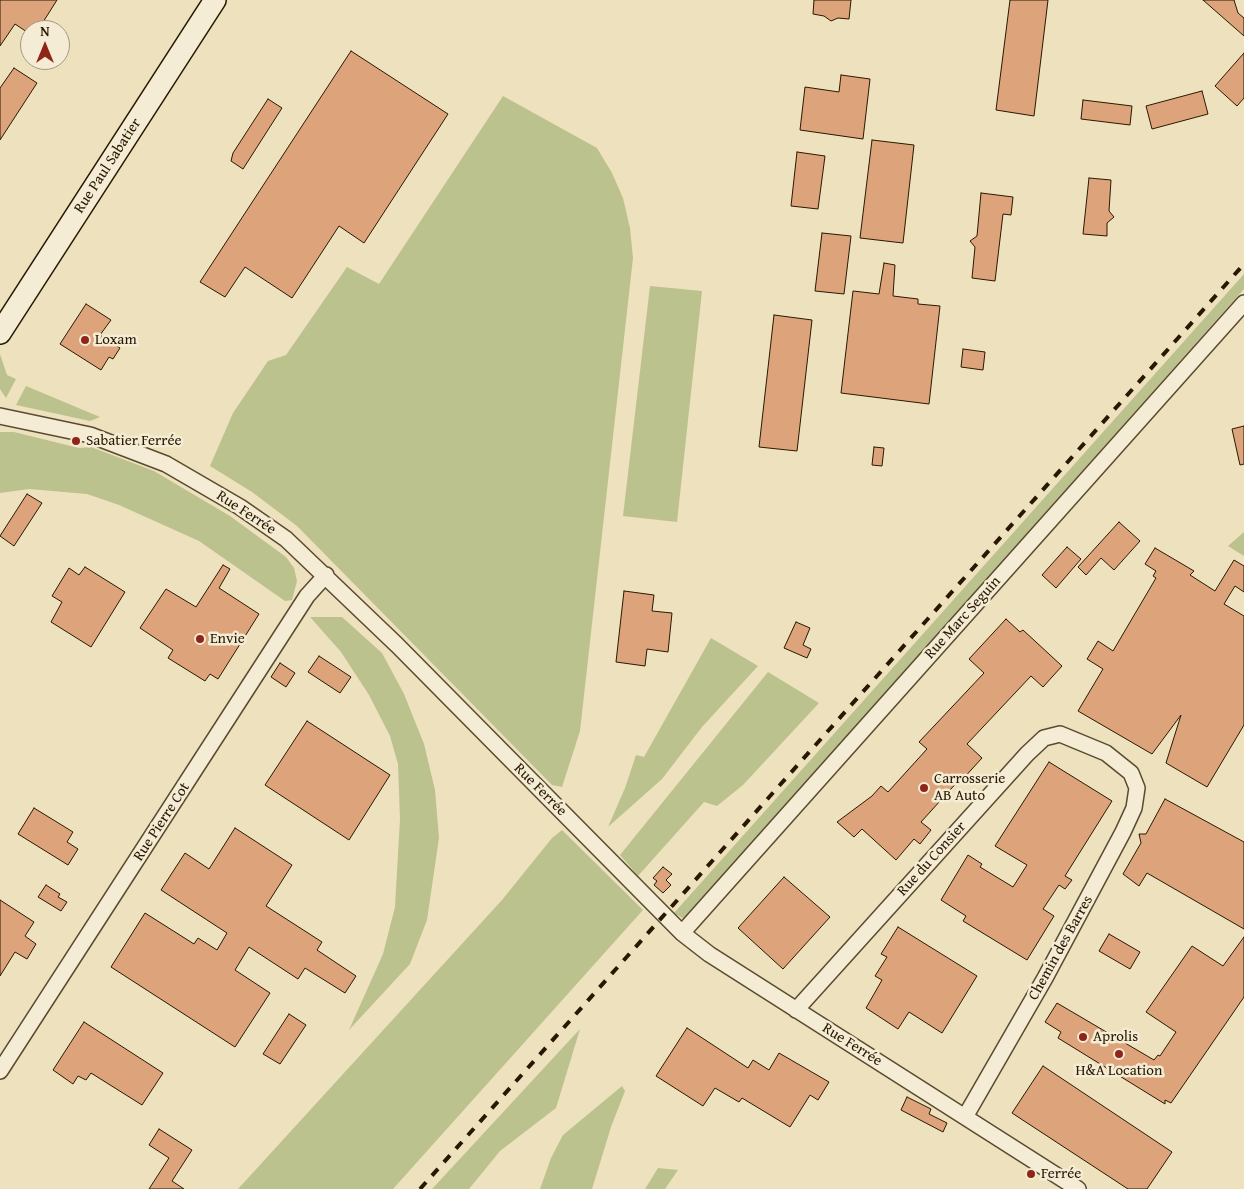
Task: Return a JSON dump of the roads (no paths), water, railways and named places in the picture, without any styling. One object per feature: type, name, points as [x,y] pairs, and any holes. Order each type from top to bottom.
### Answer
[{"type":"main road","name":"Rue Paul Sabatier","points":[[0,312],[202,0]]},
{"type":"main road","name":"Rue Paul Sabatier","points":[[0,333],[215,0]]},
{"type":"street","name":"Rue Marc Seguin","points":[[682,933],[1244,303]]},
{"type":"street","name":"Rue Ferrée","points":[[0,416],[90,435],[166,464],[255,518],[286,540],[326,575],[682,933],[709,954],[1078,1189]]},
{"type":"street","name":"Rue Pierre Cot","points":[[0,1071],[307,596],[326,575]]},
{"type":"street","name":"Rue du Consier","points":[[796,1010],[1026,754],[1044,738],[1060,734],[1080,741],[1106,753],[1131,773]]},
{"type":"street","name":"Chemin des Barres","points":[[965,1117],[1045,978],[1123,832],[1134,808],[1137,788],[1131,773]]},
{"type":"railway","points":[[420,1189],[1244,264]]},
{"type":"place","name":"Loxam","points":[[85,340]]},
{"type":"place","name":"Sabatier Ferrée","points":[[76,441]]},
{"type":"place","name":"Envie","points":[[200,639]]},
{"type":"place","name":"Carrosserie AB Auto","points":[[924,788]]},
{"type":"place","name":"Aprolis","points":[[1083,1037]]},
{"type":"place","name":"H&A Location","points":[[1119,1054]]},
{"type":"place","name":"Ferrée","points":[[1031,1174]]}]
